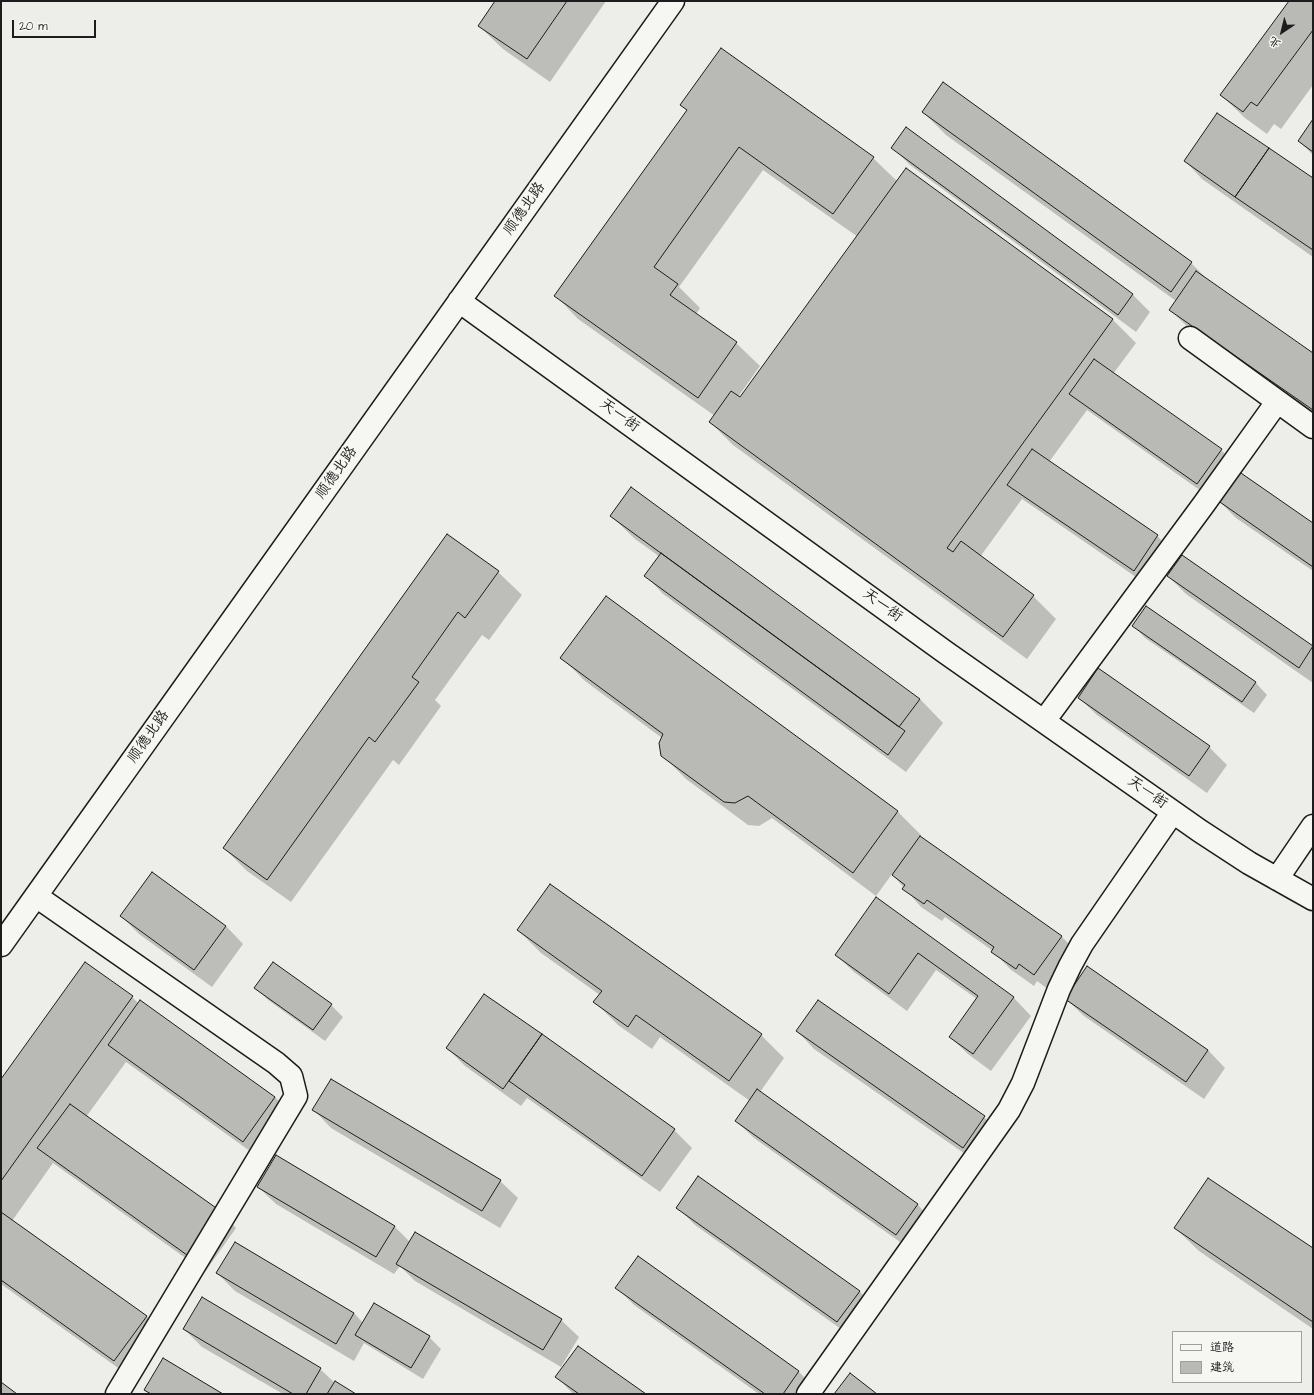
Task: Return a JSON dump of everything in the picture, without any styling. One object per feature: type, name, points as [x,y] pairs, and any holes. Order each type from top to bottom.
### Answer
[{"type":"street","name":"顺德北路","points":[[1,945],[673,1]]},
{"type":"street","name":"天一街","points":[[459,301],[932,643],[1200,831],[1277,879],[1313,899]]},
{"type":"street","points":[[1190,338],[1313,427]]},
{"type":"street","points":[[1044,721],[1204,504],[1277,402]]},
{"type":"street","points":[[808,1394],[1009,1110],[1023,1083],[1059,989],[1079,950],[1173,812]]},
{"type":"street","points":[[1277,879],[1313,826]]},
{"type":"street","points":[[36,896],[276,1063],[291,1076],[296,1096],[117,1394]]},
{"type":"building","points":[[495,1],[567,1],[527,59],[478,26]]},
{"type":"building","points":[[1289,1],[1313,1],[1313,30],[1257,106],[1251,102],[1243,112],[1220,95]]},
{"type":"building","points":[[721,48],[874,157],[833,214],[739,147],[654,267],[678,284],[670,295],[737,342],[698,398],[554,296],[687,110],[680,105]]},
{"type":"building","points":[[943,82],[1192,262],[1171,292],[922,112]]},
{"type":"building","points":[[1217,113],[1269,148],[1235,197],[1184,161]]},
{"type":"building","points":[[1313,119],[1313,152],[1298,141]]},
{"type":"building","points":[[906,127],[1133,294],[1118,315],[891,148]]},
{"type":"building","points":[[1269,148],[1313,178],[1313,250],[1235,197]]},
{"type":"building","points":[[906,168],[1113,319],[947,548],[953,552],[961,541],[1034,595],[1003,637],[709,422],[731,391],[740,397]]},
{"type":"building","points":[[1196,271],[1313,353],[1313,410],[1169,310]]},
{"type":"building","points":[[1094,359],[1222,449],[1197,484],[1069,394]]},
{"type":"building","points":[[1032,449],[1158,535],[1134,571],[1007,485]]},
{"type":"building","points":[[1238,471],[1313,523],[1313,567],[1217,500]]},
{"type":"building","points":[[631,487],[920,699],[899,727],[610,516]]},
{"type":"building","points":[[447,534],[499,571],[465,618],[458,612],[412,677],[419,682],[375,742],[369,737],[267,880],[223,848]]},
{"type":"building","points":[[661,553],[905,731],[888,755],[644,576]]},
{"type":"building","points":[[1182,555],[1313,646],[1299,668],[1167,576]]},
{"type":"building","points":[[606,596],[898,811],[853,873],[748,796],[735,803],[724,802],[661,756],[659,743],[663,734],[560,658]]},
{"type":"building","points":[[1146,606],[1256,682],[1242,702],[1132,626]]},
{"type":"building","points":[[1098,668],[1210,746],[1189,776],[1078,698]]},
{"type":"building","points":[[920,836],[1062,936],[1034,975],[1019,964],[1016,969],[991,952],[994,947],[927,900],[924,904],[902,889],[905,885],[892,875]]},
{"type":"building","points":[[152,872],[226,926],[194,970],[120,916]]},
{"type":"building","points":[[550,884],[762,1034],[729,1081],[636,1015],[628,1027],[593,1002],[602,991],[517,930]]},
{"type":"building","points":[[876,897],[1014,997],[973,1054],[949,1037],[978,996],[918,953],[889,994],[835,955]]},
{"type":"building","points":[[85,962],[133,996],[1,1181],[1,1079]]},
{"type":"building","points":[[273,962],[332,1004],[313,1030],[254,988]]},
{"type":"building","points":[[1087,966],[1208,1050],[1186,1082],[1065,999]]},
{"type":"building","points":[[484,994],[542,1034],[503,1089],[446,1048]]},
{"type":"building","points":[[140,1000],[275,1097],[243,1142],[108,1045]]},
{"type":"building","points":[[818,1000],[985,1116],[963,1148],[796,1031]]},
{"type":"building","points":[[542,1034],[675,1129],[642,1176],[509,1081]]},
{"type":"building","points":[[331,1079],[501,1180],[482,1211],[312,1110]]},
{"type":"building","points":[[757,1089],[918,1204],[896,1235],[735,1121]]},
{"type":"building","points":[[70,1104],[219,1210],[187,1255],[37,1148]]},
{"type":"building","points":[[276,1155],[395,1226],[376,1257],[257,1187]]},
{"type":"building","points":[[698,1176],[860,1291],[837,1322],[676,1208]]},
{"type":"building","points":[[1208,1178],[1313,1248],[1313,1322],[1174,1228]]},
{"type":"building","points":[[1,1212],[147,1316],[114,1361],[1,1280]]},
{"type":"building","points":[[415,1232],[562,1319],[543,1350],[396,1264]]},
{"type":"building","points":[[235,1242],[354,1313],[336,1344],[216,1273]]},
{"type":"building","points":[[638,1256],[799,1371],[783,1394],[765,1394],[615,1288]]},
{"type":"building","points":[[202,1297],[321,1368],[306,1394],[293,1394],[183,1329]]},
{"type":"building","points":[[374,1303],[430,1336],[411,1368],[355,1335]]},
{"type":"building","points":[[578,1346],[646,1394],[579,1394],[555,1377]]},
{"type":"building","points":[[163,1358],[223,1394],[151,1394],[144,1390]]},
{"type":"building","points":[[850,1373],[877,1394],[834,1394]]},
{"type":"building","points":[[335,1381],[356,1394],[327,1394]]},
{"type":"building","points":[[1,1382],[17,1394],[1,1394]]}]
